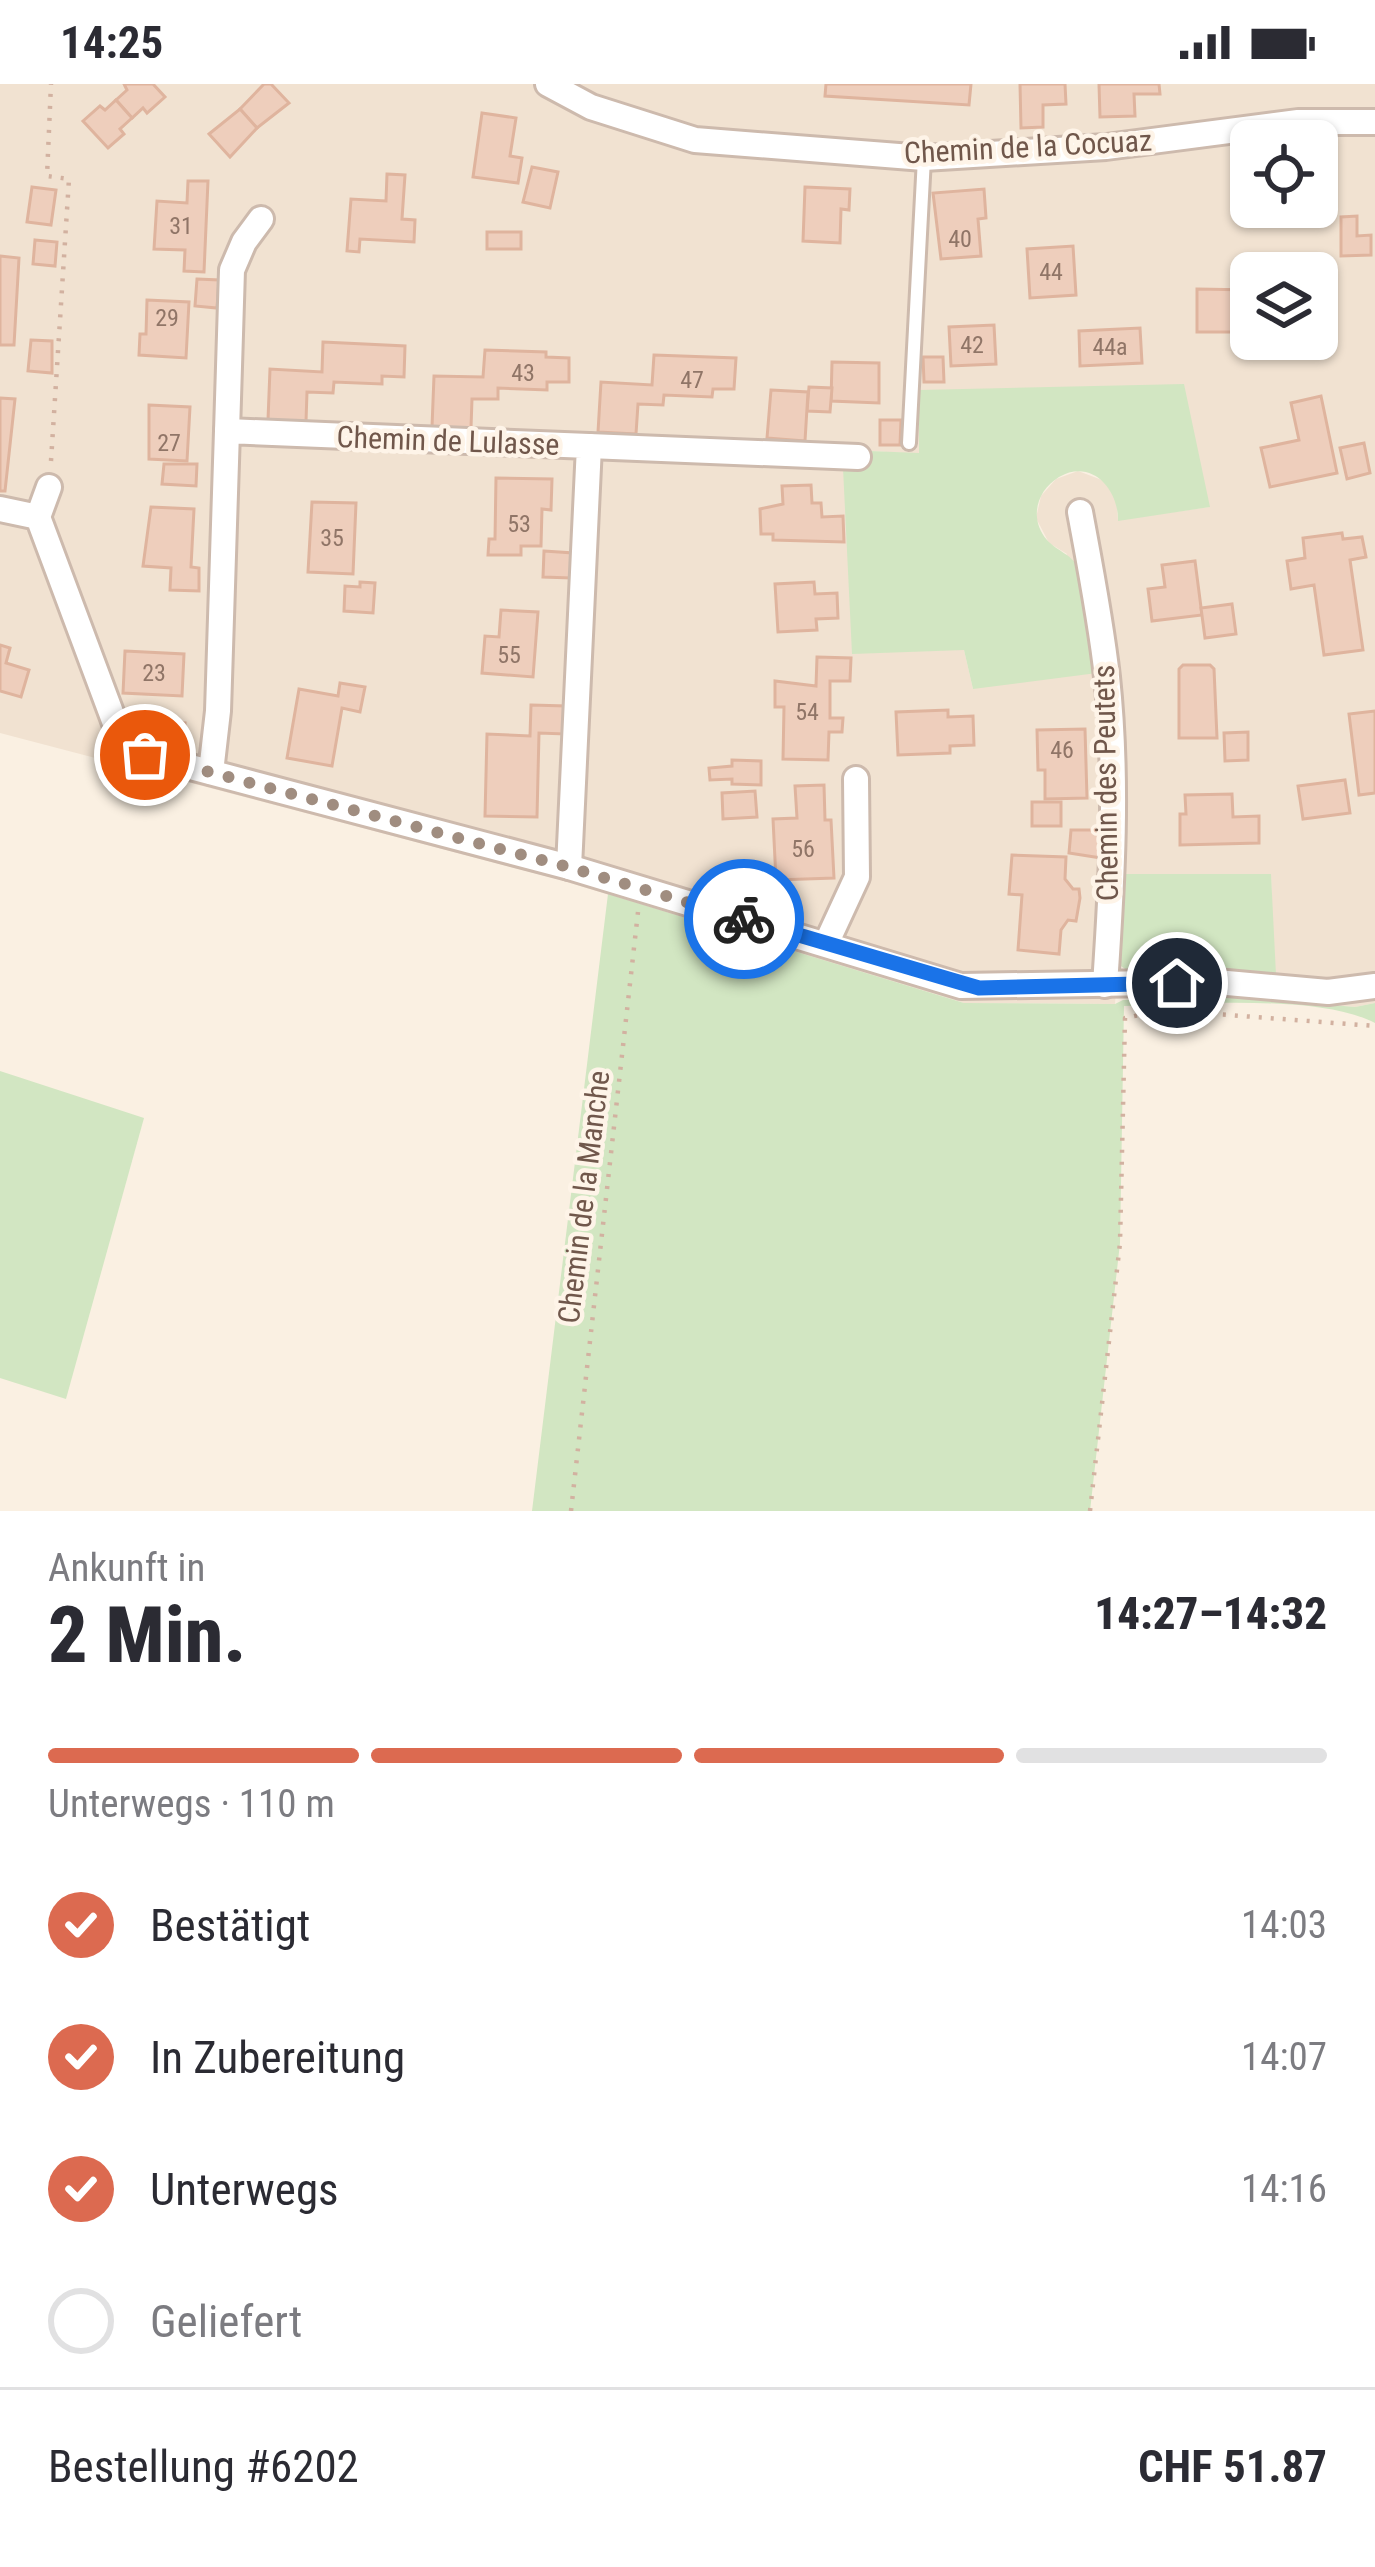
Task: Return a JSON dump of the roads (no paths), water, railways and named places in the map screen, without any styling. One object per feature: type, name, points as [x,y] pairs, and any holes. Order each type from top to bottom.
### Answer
[{"type":"street","name":"Chemin de la Cocuaz","points":[[548,84],[591,106],[695,140],[924,158],[1106,147],[1298,122],[1375,122]]},
{"type":"street","points":[[211,772],[218,712],[232,270],[261,219]]},
{"type":"street","name":"Chemin de Lulasse","points":[[226,431],[590,446],[568,867]]},
{"type":"street","points":[[590,446],[858,457]]},
{"type":"street","points":[[49,487],[38,517],[119,734],[145,755],[568,867],[979,988],[1248,982],[1328,992],[1375,986]]},
{"type":"street","points":[[0,509],[38,517]]},
{"type":"street","name":"Chemin des Peutets","points":[[1080,512],[1107,674],[1111,730],[1112,878],[1105,985]]},
{"type":"street","points":[[826,944],[857,877],[856,778]]},
{"type":"lane","points":[[909,443],[924,158]]}]
